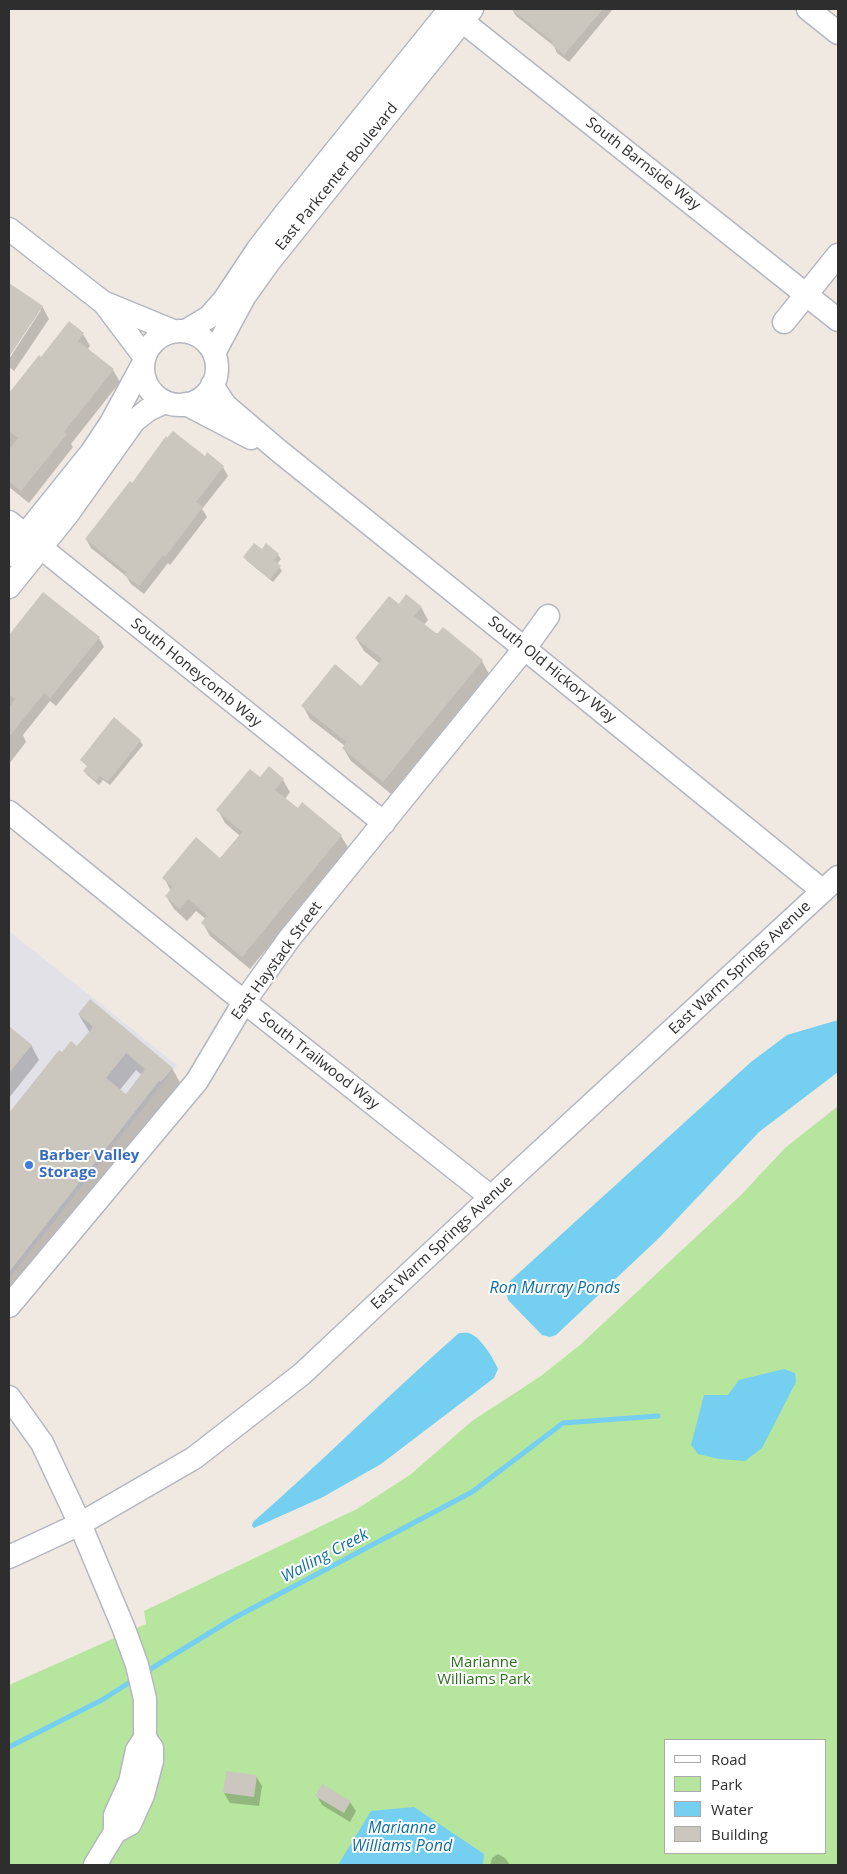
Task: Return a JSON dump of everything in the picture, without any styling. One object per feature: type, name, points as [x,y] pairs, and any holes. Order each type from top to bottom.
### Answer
[{"type":"street","points":[[808,9],[838,33]]},
{"type":"street","name":"South Barnside Way","points":[[456,12],[838,320]]},
{"type":"street","name":"East Parkcenter Boulevard","points":[[180,331],[208,318],[224,300],[258,249],[284,215],[456,12]]},
{"type":"street","name":"East Parkcenter Boulevard","points":[[214,353],[244,297],[456,12]]},
{"type":"street","points":[[9,229],[104,303],[144,360],[145,381],[150,390],[175,403]]},
{"type":"street","points":[[784,322],[838,255]]},
{"type":"street","points":[[9,588],[24,535],[67,515],[134,422],[148,410],[175,403],[196,401],[206,394],[216,375],[217,364],[214,353],[207,342],[198,335],[180,331],[104,303]]},
{"type":"street","points":[[9,555],[91,453],[111,423],[155,339],[180,331]]},
{"type":"street","name":"South Old Hickory Way","points":[[212,385],[225,405],[279,452],[525,648],[831,884]]},
{"type":"street","name":"South Old Hickory Way","points":[[175,403],[279,452]]},
{"type":"street","name":"South Honeycomb Way","points":[[24,535],[384,823]]},
{"type":"street","name":"East Haystack Street","points":[[9,1306],[197,1081],[244,1002],[289,939],[525,648],[548,616]]},
{"type":"street","name":"South Trailwood Way","points":[[9,812],[244,1002],[491,1197]]},
{"type":"street","name":"East Warm Springs Avenue","points":[[9,1558],[80,1524],[194,1458],[302,1374],[831,884]]},
{"type":"street","points":[[9,1397],[42,1444],[80,1524],[124,1629],[141,1681],[145,1707],[145,1738],[137,1750],[130,1782],[115,1814],[115,1832],[95,1865]]},
{"type":"shaded area","points":[[9,931],[177,1065],[9,1279]]},
{"type":"green space","name":"Marianne Williams Park","points":[[838,1106],[838,1865],[9,1865],[9,1685],[146,1624],[144,1611],[357,1509],[410,1475],[472,1421],[541,1376],[580,1345],[741,1195],[785,1148]]},
{"type":"water","name":"Ron Murray Ponds","points":[[838,1020],[838,1072],[759,1132],[659,1238],[556,1335],[550,1337],[542,1335],[508,1300],[506,1291],[510,1281],[751,1062],[787,1035]]},
{"type":"water","name":"Ron Murray Ponds","points":[[459,1333],[470,1333],[483,1344],[498,1369],[494,1378],[381,1464],[323,1497],[254,1528],[252,1526],[253,1522]]},
{"type":"water","points":[[784,1369],[795,1373],[796,1382],[762,1448],[745,1461],[719,1459],[698,1454],[691,1445],[704,1395],[728,1395],[739,1380]]},
{"type":"water","name":"Marianne Williams Pond","points":[[414,1807],[484,1854],[483,1865],[338,1865],[371,1811]]},
{"type":"building","points":[[511,9],[603,9],[564,55],[551,44],[553,42]]},
{"type":"building","points":[[9,283],[43,306],[9,357]]},
{"type":"building","points":[[69,321],[84,333],[78,341],[114,369],[64,432],[67,434],[21,491],[9,481],[9,450],[18,438],[9,431],[9,393],[39,355],[41,357]]},
{"type":"building","points":[[173,431],[205,456],[207,452],[224,466],[196,502],[203,507],[165,557],[163,555],[139,586],[124,575],[126,572],[85,539],[130,481],[132,483],[166,436],[167,438]]},
{"type":"building","points":[[254,543],[262,549],[266,543],[279,554],[274,560],[281,566],[270,579],[243,557]]},
{"type":"building","points":[[43,592],[100,637],[50,698],[44,693],[9,737],[9,708],[15,699],[9,694],[9,635]]},
{"type":"building","points":[[406,594],[422,607],[414,616],[436,633],[443,627],[483,660],[383,782],[342,748],[347,742],[301,706],[335,664],[361,686],[382,659],[355,638],[389,596],[399,604]]},
{"type":"building","points":[[114,717],[141,740],[108,782],[100,776],[96,781],[83,771],[87,766],[80,760]]},
{"type":"building","points":[[269,766],[284,779],[275,790],[298,808],[302,802],[342,835],[242,957],[201,923],[207,915],[188,899],[180,909],[165,896],[173,887],[162,878],[196,837],[220,858],[242,832],[216,810],[250,769],[260,777]]},
{"type":"building","points":[[90,999],[173,1068],[161,1082],[159,1081],[9,1272],[9,1113],[59,1050],[62,1052],[71,1041],[77,1046],[93,1027],[78,1014]],"holes":[[[126,1053],[145,1069],[126,1094],[106,1078]]]},
{"type":"building","points":[[9,1026],[32,1045],[9,1073]]},
{"type":"building","points":[[226,1771],[257,1775],[254,1797],[223,1793]]},
{"type":"building","points":[[322,1784],[351,1801],[344,1813],[315,1796]]},
{"type":"waterway","name":"Walling Creek","points":[[144,1673],[234,1618],[472,1492],[563,1423],[658,1416]]},
{"type":"waterway","name":"Walling Creek","points":[[9,1747],[102,1700],[135,1679]]},
{"type":"place","name":"Barber Valley Storage","points":[[29,1165]]}]
